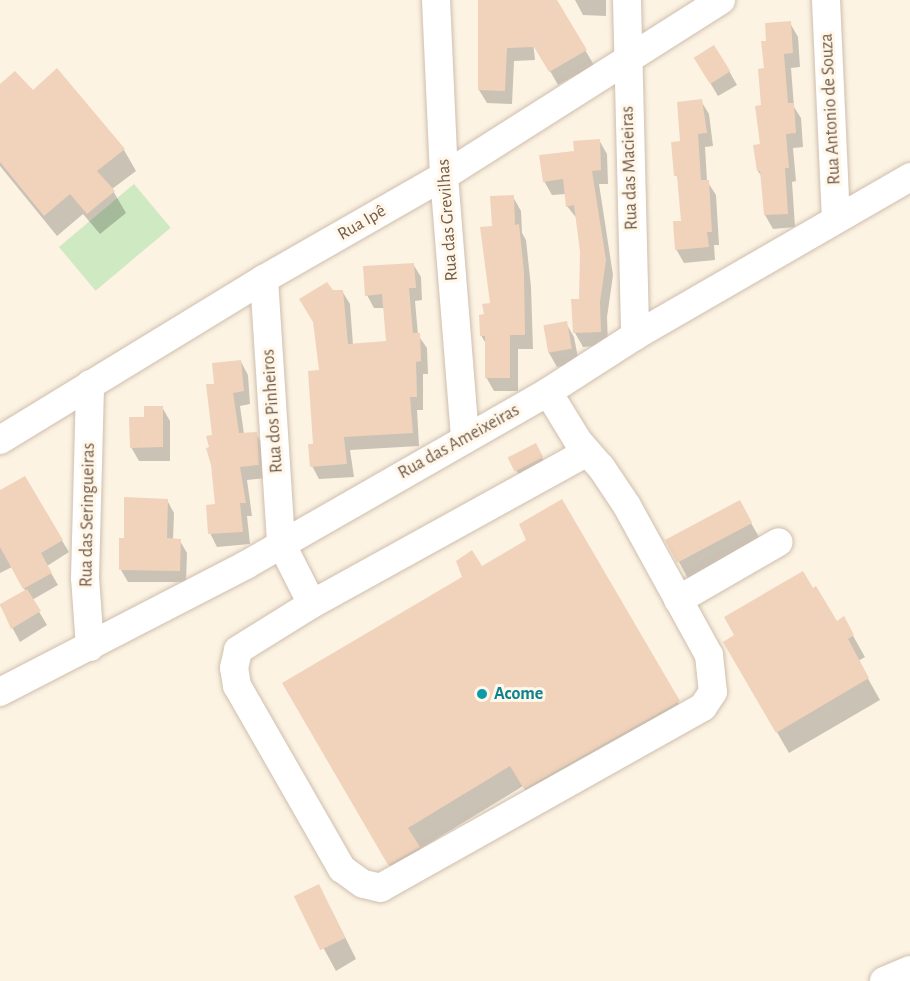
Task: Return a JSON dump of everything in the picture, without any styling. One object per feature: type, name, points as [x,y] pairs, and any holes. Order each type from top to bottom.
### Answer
[{"type":"street","name":"Rua das Grevilhas","points":[[436,0],[444,176],[465,439]]},
{"type":"street","name":"Rua das Macieiras","points":[[627,0],[635,336]]},
{"type":"street","name":"Rua Ipê","points":[[0,440],[264,279],[444,176],[721,0]]},
{"type":"street","name":"Rua Antonio de Souza","points":[[826,0],[836,217]]},
{"type":"street","name":"Rua das Ameixeiras","points":[[0,692],[246,565],[548,392],[635,336],[836,217],[910,177]]},
{"type":"street","name":"Rua dos Pinheiros","points":[[264,279],[281,543]]},
{"type":"street","name":"Rua das Seringueiras","points":[[90,384],[85,578],[90,647]]},
{"type":"street","points":[[548,392],[587,452],[627,506],[709,655],[713,692],[702,706],[381,888],[363,884],[342,869],[237,686],[234,668],[238,650],[312,604],[587,452]]},
{"type":"street","points":[[678,600],[779,542]]},
{"type":"street","points":[[281,543],[312,604]]},
{"type":"street","points":[[884,981],[910,970]]},
{"type":"green space","points":[[134,184],[171,228],[96,291],[59,247]]},
{"type":"building","points":[[478,0],[557,0],[587,50],[549,72],[534,47],[507,48],[505,91],[478,90]]},
{"type":"building","points":[[791,21],[793,53],[784,54],[788,103],[794,103],[796,133],[786,134],[789,168],[785,168],[788,214],[764,215],[760,171],[757,171],[753,145],[760,144],[755,106],[761,105],[758,69],[764,68],[761,41],[766,41],[765,23]]},
{"type":"building","points":[[714,45],[730,71],[710,84],[694,58]]},
{"type":"building","points":[[57,68],[125,149],[97,171],[115,191],[87,214],[70,194],[44,216],[0,162],[0,84],[15,71],[33,90]]},
{"type":"building","points":[[702,99],[707,133],[698,134],[701,180],[709,180],[712,232],[707,232],[709,247],[675,250],[673,221],[681,221],[671,142],[680,141],[677,102]]},
{"type":"building","points":[[600,139],[601,170],[592,171],[606,260],[600,302],[601,332],[573,333],[571,299],[579,299],[580,252],[574,205],[566,207],[563,179],[543,182],[539,155],[574,151],[573,141]]},
{"type":"building","points":[[514,195],[515,225],[519,224],[524,272],[525,335],[510,335],[510,378],[485,378],[485,336],[480,336],[479,315],[484,314],[482,304],[490,303],[480,227],[492,226],[490,196]]},
{"type":"building","points":[[414,263],[416,288],[409,288],[413,333],[420,333],[421,361],[416,362],[417,397],[410,397],[413,433],[344,437],[347,464],[310,467],[308,444],[313,444],[308,371],[319,370],[313,322],[299,299],[327,282],[333,290],[343,290],[348,344],[386,341],[382,294],[365,296],[363,266]]},
{"type":"building","points":[[567,321],[572,349],[548,353],[543,325]]},
{"type":"building","points":[[241,360],[244,391],[233,393],[239,433],[257,432],[259,465],[240,467],[246,503],[240,503],[243,532],[208,534],[206,505],[215,504],[211,465],[206,448],[209,447],[206,436],[212,435],[206,384],[214,384],[212,363]]},
{"type":"building","points":[[144,406],[163,406],[163,447],[130,448],[129,417],[144,417]]},
{"type":"building","points":[[536,443],[543,457],[515,472],[507,458]]},
{"type":"building","points":[[25,476],[63,540],[41,553],[52,573],[23,589],[0,547],[0,490]]},
{"type":"building","points":[[124,497],[168,499],[167,538],[181,539],[180,571],[119,570],[119,538],[124,538]]},
{"type":"building","name":"Acome","points":[[562,499],[680,701],[524,789],[510,766],[408,828],[420,847],[388,865],[282,683],[462,577],[456,561],[472,550],[482,566],[526,540],[519,524]]},
{"type":"building","points":[[740,500],[752,523],[677,563],[665,540]]},
{"type":"building","points":[[803,571],[813,588],[816,586],[837,621],[844,616],[854,635],[848,639],[869,678],[776,733],[723,642],[734,635],[724,617]]},
{"type":"building","points":[[27,589],[41,611],[11,629],[0,604]]},
{"type":"building","points":[[319,884],[345,938],[320,950],[294,896]]},
{"type":"place","name":"Acome","points":[[482,694]]}]
